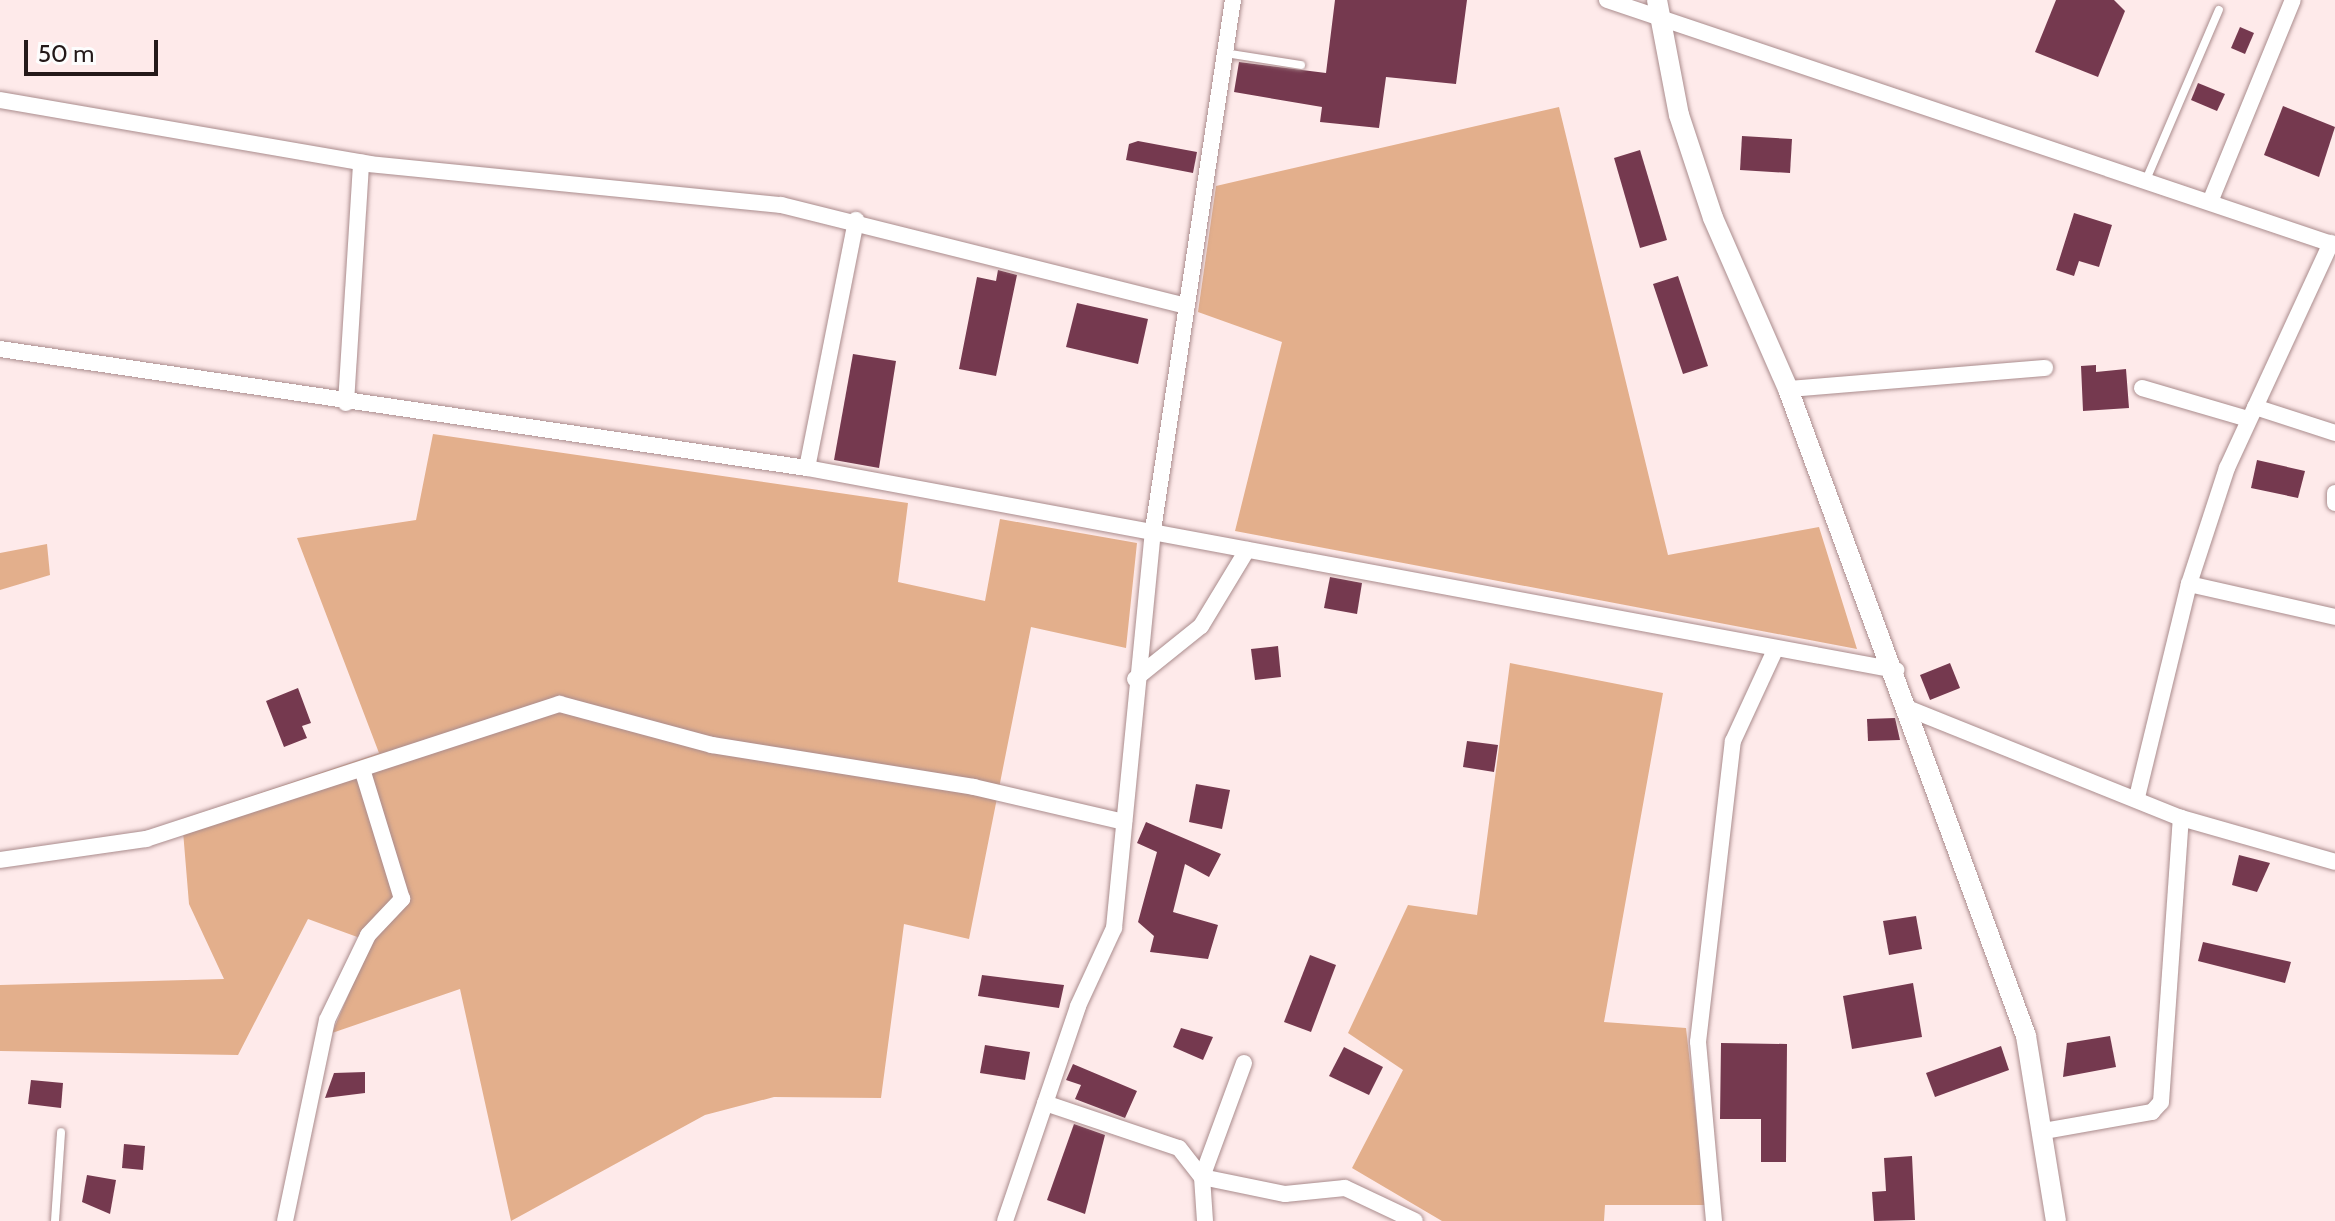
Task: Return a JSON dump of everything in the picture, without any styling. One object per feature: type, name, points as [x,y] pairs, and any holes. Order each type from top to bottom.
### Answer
[{"type":"street","points":[[1005,1221],[1078,1006],[1107,954],[1124,822],[1135,679],[1153,530],[1233,0]]},
{"type":"street","points":[[1607,0],[1656,7],[2333,244],[2252,413],[2189,584],[2137,797]]},
{"type":"street","points":[[2210,202],[2293,0]]},
{"type":"street","points":[[1656,7],[1713,218],[1788,389],[1896,670],[2026,1036],[2044,1131],[2056,1221]]},
{"type":"street","points":[[0,100],[361,162],[781,205],[856,220],[1187,306]]},
{"type":"street","points":[[346,403],[361,162]]},
{"type":"street","points":[[807,468],[856,220]]},
{"type":"street","points":[[0,349],[346,403],[807,468],[1896,670]]},
{"type":"street","points":[[1788,389],[2045,368]]},
{"type":"street","points":[[2142,388],[2335,433]]},
{"type":"street","points":[[2335,493],[2335,503]]},
{"type":"street","points":[[1135,679],[1201,626],[1247,550]]},
{"type":"street","points":[[2189,584],[2335,617]]},
{"type":"street","points":[[1714,1221],[1698,1042],[1733,741],[1776,648]]},
{"type":"street","points":[[0,860],[146,839],[560,704],[712,745],[974,787],[1124,822]]},
{"type":"street","points":[[1907,708],[2137,797],[2181,818],[2335,862]]},
{"type":"street","points":[[285,1221],[327,1020],[368,935],[402,899],[362,769]]},
{"type":"street","points":[[2044,1131],[2152,1112],[2161,1102],[2181,818]]},
{"type":"street","points":[[1205,1221],[1202,1177],[1244,1063]]},
{"type":"street","points":[[1045,1103],[1179,1148],[1202,1177],[1285,1194],[1345,1188],[1415,1221]]},
{"type":"lane","points":[[2146,180],[2219,10]]},
{"type":"lane","points":[[1225,53],[1301,65]]},
{"type":"lane","points":[[55,1221],[61,1132]]},
{"type":"shaded area","points":[[1559,107],[1668,555],[1819,527],[1857,649],[1235,531],[1282,342],[1198,312],[1216,186]]},
{"type":"shaded area","points":[[433,434],[908,503],[898,582],[985,601],[1000,519],[1137,543],[1126,648],[1031,627],[969,939],[904,924],[881,1098],[774,1097],[705,1115],[511,1221],[460,989],[332,1033],[371,942],[308,919],[238,1055],[0,1051],[0,985],[224,979],[189,904],[182,819],[379,753],[297,538],[416,520]]},
{"type":"shaded area","points":[[47,544],[50,575],[0,590],[0,553]]},
{"type":"shaded area","points":[[1510,663],[1663,693],[1604,1022],[1686,1028],[1706,1205],[1605,1205],[1604,1221],[1442,1221],[1352,1168],[1403,1070],[1348,1033],[1408,905],[1477,915]]},
{"type":"building","points":[[1335,0],[1467,0],[1456,84],[1386,77],[1379,128],[1320,122],[1322,107],[1234,92],[1239,62],[1326,73]]},
{"type":"building","points":[[2056,0],[2114,0],[2125,11],[2098,77],[2035,52]]},
{"type":"building","points":[[2240,27],[2254,33],[2245,54],[2231,48]]},
{"type":"building","points":[[2198,83],[2225,94],[2217,111],[2191,100]]},
{"type":"building","points":[[2283,106],[2335,127],[2319,177],[2264,155]]},
{"type":"building","points":[[1742,136],[1792,139],[1790,173],[1740,170]]},
{"type":"building","points":[[1138,141],[1197,152],[1193,173],[1126,160],[1129,144]]},
{"type":"building","points":[[1640,150],[1667,240],[1640,248],[1614,158]]},
{"type":"building","points":[[2074,213],[2112,225],[2099,267],[2079,261],[2074,276],[2056,270]]},
{"type":"building","points":[[998,270],[1017,275],[996,376],[959,369],[977,277],[996,281]]},
{"type":"building","points":[[1678,276],[1708,366],[1683,374],[1653,284]]},
{"type":"building","points":[[1077,303],[1148,319],[1138,364],[1066,347]]},
{"type":"building","points":[[853,354],[896,361],[879,468],[834,460]]},
{"type":"building","points":[[2096,365],[2096,372],[2126,369],[2129,408],[2083,411],[2081,366]]},
{"type":"building","points":[[2257,460],[2305,471],[2298,498],[2251,488]]},
{"type":"building","points":[[1330,577],[1362,583],[1357,614],[1324,608]]},
{"type":"building","points":[[1278,646],[1281,677],[1255,680],[1251,649]]},
{"type":"building","points":[[1950,663],[1960,688],[1930,700],[1920,675]]},
{"type":"building","points":[[298,688],[311,723],[302,726],[307,738],[284,747],[266,701]]},
{"type":"building","points":[[1895,718],[1900,740],[1868,741],[1867,719]]},
{"type":"building","points":[[1467,741],[1498,745],[1494,772],[1463,767]]},
{"type":"building","points":[[1196,784],[1230,790],[1222,829],[1189,822]]},
{"type":"building","points":[[1146,822],[1221,854],[1209,877],[1185,864],[1173,912],[1218,925],[1208,959],[1150,952],[1154,936],[1138,922],[1157,852],[1137,843]]},
{"type":"building","points":[[2239,855],[2270,863],[2257,892],[2232,885]]},
{"type":"building","points":[[1916,916],[1922,949],[1889,955],[1883,921]]},
{"type":"building","points":[[2203,942],[2291,962],[2285,983],[2198,961]]},
{"type":"building","points":[[1310,955],[1336,965],[1311,1032],[1284,1022]]},
{"type":"building","points":[[982,975],[1064,985],[1059,1008],[978,996]]},
{"type":"building","points":[[1913,983],[1922,1037],[1852,1049],[1843,996]]},
{"type":"building","points":[[1181,1028],[1213,1037],[1203,1060],[1173,1047]]},
{"type":"building","points":[[2110,1036],[2116,1067],[2063,1077],[2067,1043]]},
{"type":"building","points":[[1721,1043],[1787,1044],[1786,1162],[1761,1162],[1761,1119],[1720,1119]]},
{"type":"building","points":[[985,1045],[1030,1052],[1025,1080],[980,1073]]},
{"type":"building","points":[[2001,1046],[2009,1070],[1935,1097],[1926,1073]]},
{"type":"building","points":[[1344,1047],[1383,1067],[1369,1095],[1329,1076]]},
{"type":"building","points":[[1073,1064],[1137,1091],[1125,1118],[1075,1099],[1081,1085],[1066,1080]]},
{"type":"building","points":[[365,1072],[365,1093],[325,1098],[334,1073]]},
{"type":"building","points":[[31,1080],[63,1083],[61,1108],[28,1104]]},
{"type":"building","points":[[1074,1124],[1105,1135],[1085,1214],[1047,1200]]},
{"type":"building","points":[[124,1144],[145,1146],[143,1170],[122,1168]]},
{"type":"building","points":[[1912,1156],[1915,1220],[1874,1221],[1872,1192],[1886,1191],[1884,1158]]},
{"type":"building","points":[[87,1175],[116,1180],[110,1214],[82,1202]]}]
